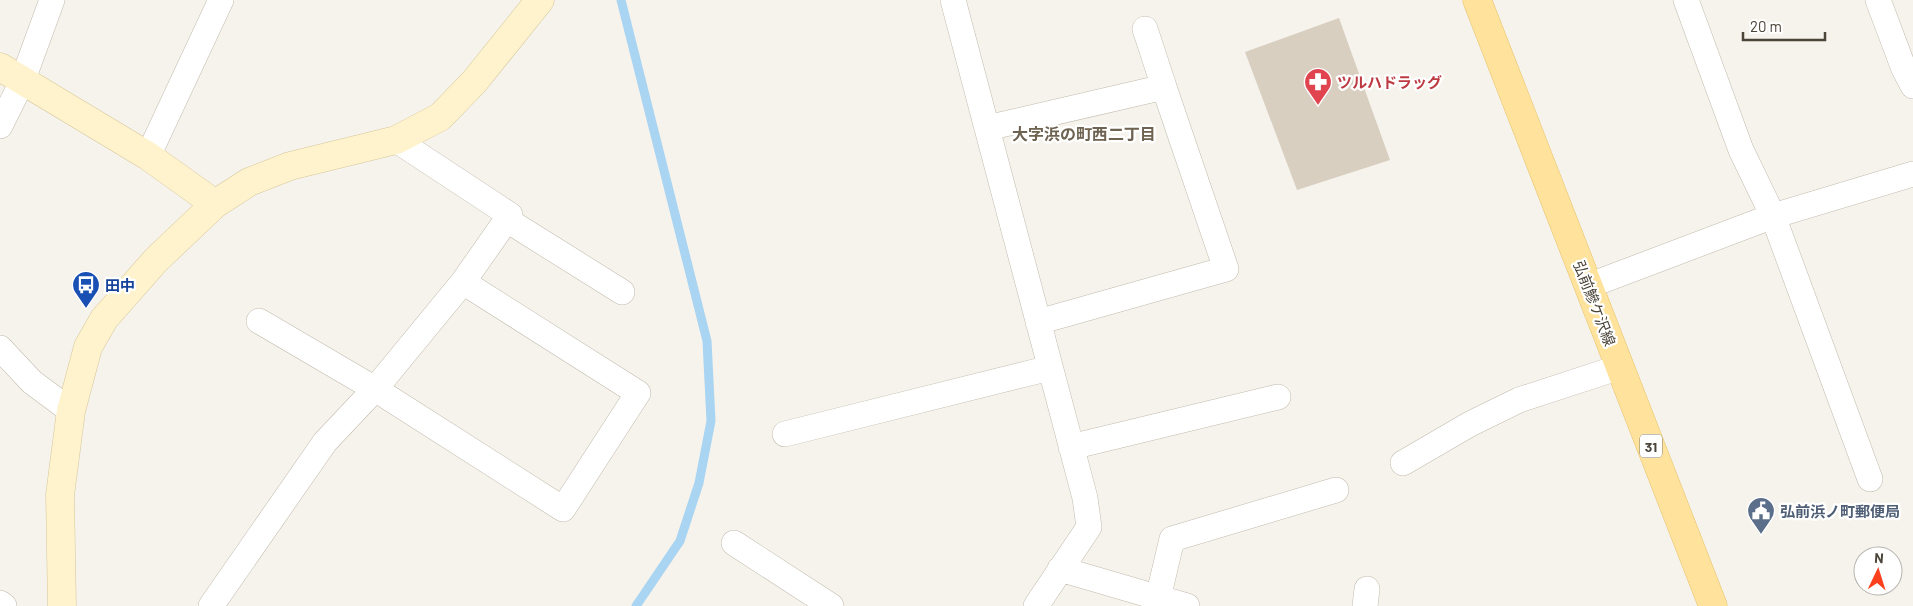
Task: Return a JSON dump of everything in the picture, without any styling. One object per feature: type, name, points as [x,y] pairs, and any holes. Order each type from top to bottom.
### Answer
[{"type":"main road","name":"弘前鰺ケ沢線","points":[[1477,0],[1713,606]]},
{"type":"street","points":[[0,126],[11,74],[52,0]]},
{"type":"street","points":[[148,156],[221,0]]},
{"type":"street","points":[[62,606],[60,495],[71,411],[88,347],[104,319],[156,260],[215,204],[249,182],[290,166],[396,140],[440,117],[474,82],[540,0]]},
{"type":"street","points":[[953,0],[1085,498],[1089,527],[1036,606]]},
{"type":"street","points":[[1686,0],[1741,150],[1773,216],[1870,479]]},
{"type":"street","points":[[1878,0],[1904,69],[1913,86]]},
{"type":"street","points":[[1038,322],[1226,269],[1146,29]]},
{"type":"street","points":[[11,74],[148,156],[215,204]]},
{"type":"street","points":[[987,128],[1164,87]]},
{"type":"street","points":[[212,606],[325,442],[375,389],[463,282],[510,215],[396,140]]},
{"type":"street","points":[[1588,286],[1773,216],[1913,174]]},
{"type":"street","points":[[506,220],[622,292]]},
{"type":"street","points":[[259,321],[375,389],[563,509],[638,393],[463,282]]},
{"type":"street","points":[[0,348],[32,382],[71,411]]},
{"type":"street","points":[[1403,463],[1470,424],[1519,400],[1620,367]]},
{"type":"street","points":[[785,434],[1050,368]]},
{"type":"street","points":[[1071,447],[1278,397]]},
{"type":"street","points":[[1158,598],[1172,538],[1336,490]]},
{"type":"street","points":[[734,542],[831,606]]},
{"type":"street","points":[[1060,569],[1186,606]]},
{"type":"street","points":[[0,603],[4,606]]},
{"type":"building","name":"ツルハドラッグ","points":[[1339,18],[1390,160],[1297,190],[1245,52]]},
{"type":"waterway","points":[[621,0],[707,341],[711,421],[699,483],[680,541],[636,606]]},
{"type":"place","name":"ツルハドラッグ","points":[[1318,106]]},
{"type":"place","name":"田中","points":[[86,309]]},
{"type":"place","name":"弘前浜ノ町郵便局","points":[[1761,535]]},
{"type":"district","name":"大字浜の町西二丁目","points":[[1084,133]]}]
